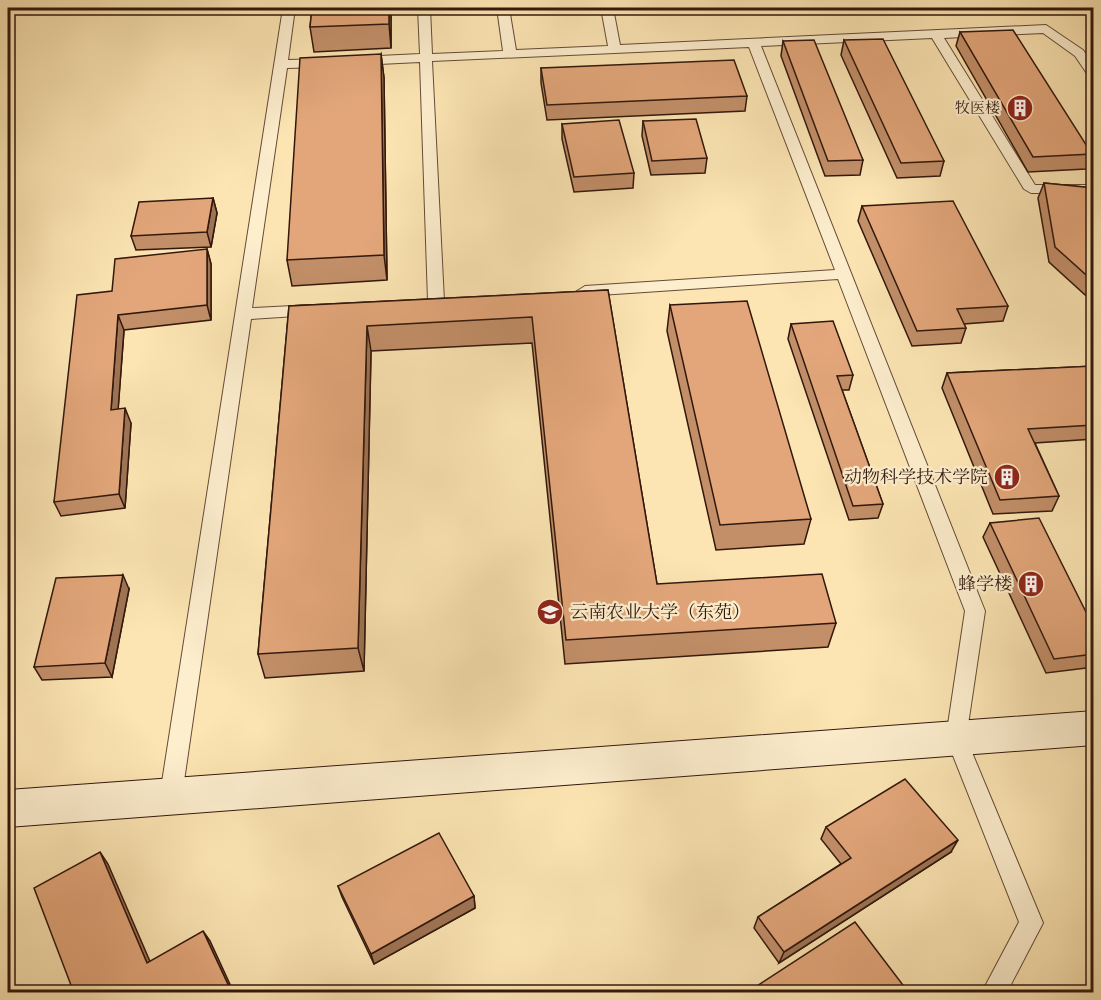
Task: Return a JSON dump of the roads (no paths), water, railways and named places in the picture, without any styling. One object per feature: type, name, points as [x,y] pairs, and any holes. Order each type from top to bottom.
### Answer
[{"type":"street","points":[[8,809],[171,795],[1094,728]]},
{"type":"lane","points":[[171,795],[289,8]]},
{"type":"lane","points":[[424,8],[436,301]]},
{"type":"lane","points":[[503,8],[510,54]]},
{"type":"lane","points":[[607,8],[615,49]]},
{"type":"lane","points":[[281,64],[1046,29],[1079,53],[1094,75]]},
{"type":"lane","points":[[936,34],[1031,189],[1094,189]]},
{"type":"lane","points":[[754,43],[975,611],[956,738],[1031,923],[994,993]]},
{"type":"lane","points":[[564,293],[844,274]]},
{"type":"lane","points":[[242,314],[333,308]]},
{"type":"place","name":"牧医楼","points":[[1020,108]]},
{"type":"place","name":"动物科学技术学院","points":[[1007,477]]},
{"type":"place","name":"蜂学楼","points":[[1031,584]]},
{"type":"place","name":"云南农业大学（东苑）","points":[[550,612]]}]
